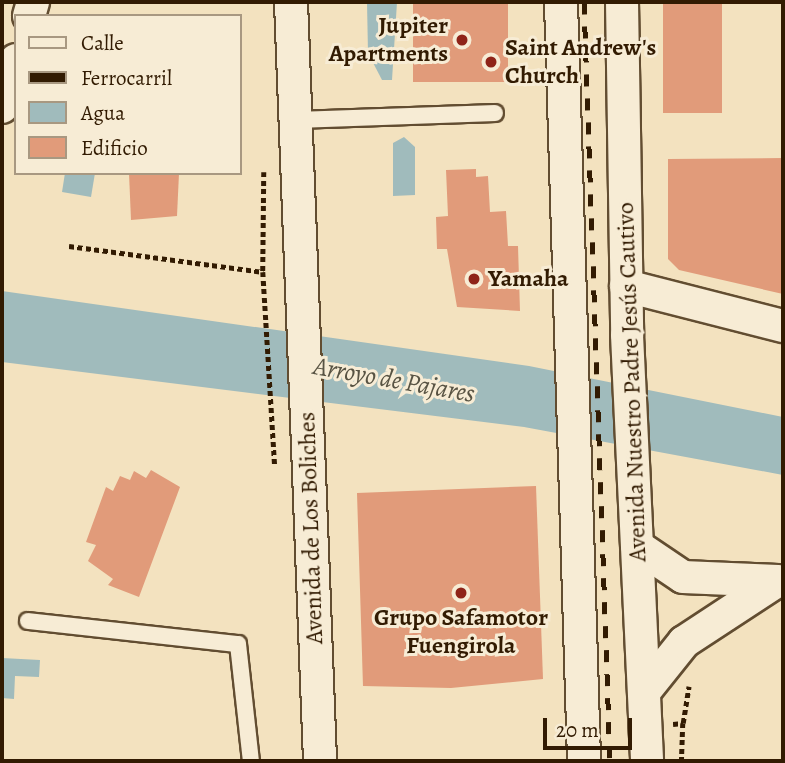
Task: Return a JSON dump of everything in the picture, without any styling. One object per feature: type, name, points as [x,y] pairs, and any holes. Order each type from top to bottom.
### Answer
[{"type":"street","name":"Avenida de Los Boliches","points":[[291,2],[320,761]]},
{"type":"street","points":[[561,2],[569,329],[579,493],[584,761]]},
{"type":"street","name":"Avenida Nuestro Padre Jesús Cautivo","points":[[622,2],[627,335],[647,761]]},
{"type":"street","points":[[2,107],[14,67]]},
{"type":"street","points":[[626,286],[783,326]]},
{"type":"street","points":[[637,546],[683,577],[780,581]]},
{"type":"street","points":[[644,692],[684,642],[780,581]]},
{"type":"lane","points":[[297,120],[495,113]]},
{"type":"lane","points":[[28,621],[238,644],[251,761]]},
{"type":"path","points":[[69,247],[263,272]]},
{"type":"path","points":[[264,284],[272,435]]},
{"type":"water","points":[[367,2],[397,2],[392,80],[382,80],[368,53]]},
{"type":"water","points":[[404,137],[415,147],[415,195],[393,196],[393,143]]},
{"type":"water","points":[[65,175],[95,175],[91,197],[62,192]]},
{"type":"water","name":"Arroyo de Pajares","points":[[2,291],[529,366],[783,417],[783,475],[524,427],[2,362]]},
{"type":"water","points":[[2,658],[40,660],[39,677],[15,676],[14,699],[2,698]]},
{"type":"building","name":"Jupiter Apartments","points":[[413,2],[508,2],[508,82],[413,82]]},
{"type":"building","points":[[663,2],[722,2],[722,113],[663,113]]},
{"type":"building","points":[[783,158],[783,294],[679,270],[668,259],[668,159]]},
{"type":"building","points":[[476,169],[476,177],[488,176],[490,212],[506,211],[508,246],[518,246],[520,311],[457,307],[447,249],[437,249],[436,217],[448,216],[446,170]]},
{"type":"building","points":[[129,175],[179,175],[177,216],[131,220]]},
{"type":"building","points":[[151,470],[180,487],[139,597],[108,585],[113,579],[88,561],[96,545],[86,542],[106,487],[113,491],[120,476],[130,480],[134,471],[146,478]]},
{"type":"building","points":[[536,486],[543,679],[451,688],[363,686],[357,493]]},
{"type":"railway","points":[[584,2],[610,761]]},
{"type":"place","name":"Jupiter Apartments","points":[[462,40]]},
{"type":"place","name":"Saint Andrew's Church","points":[[491,62]]},
{"type":"place","name":"Yamaha","points":[[474,279]]},
{"type":"place","name":"Grupo Safamotor Fuengirola","points":[[461,593]]}]
